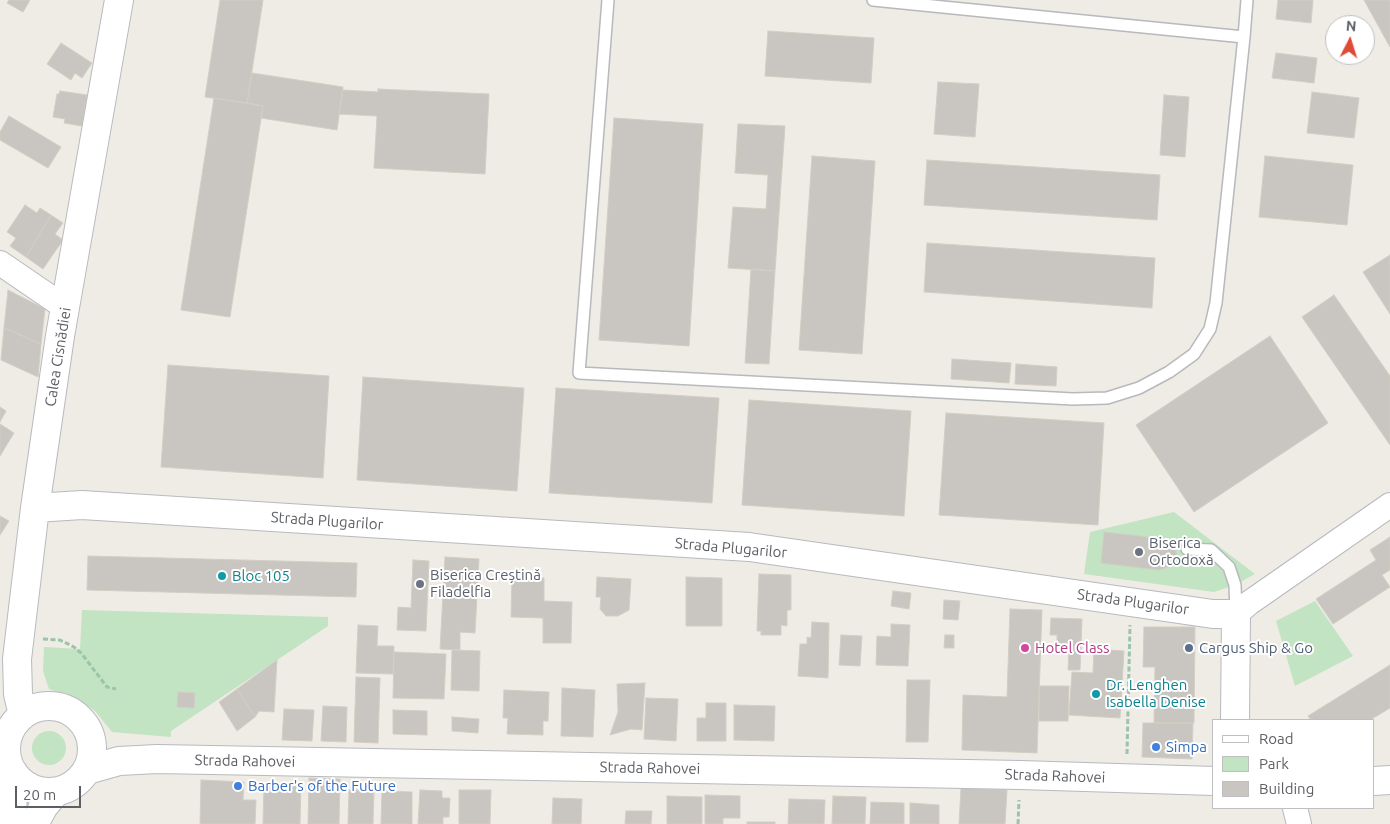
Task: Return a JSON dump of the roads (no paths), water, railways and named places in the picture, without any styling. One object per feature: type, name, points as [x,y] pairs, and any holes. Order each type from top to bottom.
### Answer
[{"type":"street","name":"Calea Cisnădiei","points":[[12,718],[18,694],[17,659],[35,508],[66,308],[119,0]]},
{"type":"street","points":[[0,263],[66,308]]},
{"type":"street","points":[[1235,719],[1236,614],[1390,504]]},
{"type":"street","name":"Strada Plugarilor","points":[[35,508],[70,505],[749,547],[1213,614],[1236,614]]},
{"type":"street","points":[[12,824],[13,772],[6,748],[12,718],[46,706],[60,707],[72,712],[82,721],[89,732],[92,744],[92,758],[87,770],[79,780],[68,788],[56,792],[43,792],[31,788],[13,772]]},
{"type":"street","name":"Strada Rahovei","points":[[87,770],[119,762],[157,759],[1010,774],[1212,781]]},
{"type":"street","points":[[1375,781],[1390,780]]},
{"type":"street","points":[[34,824],[44,806],[56,792]]},
{"type":"street","points":[[1295,809],[1299,824]]},
{"type":"lane","points":[[608,0],[580,373],[1073,399],[1107,398],[1139,388],[1169,372],[1194,354],[1210,329],[1216,303],[1247,0]]},
{"type":"lane","points":[[873,0],[1244,37]]},
{"type":"lane","points":[[1187,549],[1211,550],[1229,567],[1236,585],[1236,614]]},
{"type":"place","name":"Biserica Ortodoxă","points":[[1139,552]]},
{"type":"place","name":"Bloc 105","points":[[222,576]]},
{"type":"place","name":"Biserica Creștină Filadelfia","points":[[420,584]]},
{"type":"place","name":"Hotel Class","points":[[1025,648]]},
{"type":"place","name":"Cargus Ship & Go","points":[[1189,648]]},
{"type":"place","name":"Dr. Lenghen Isabella Denise","points":[[1096,694]]},
{"type":"place","name":"Simpa","points":[[1156,747]]},
{"type":"place","name":"Barber's of the Future","points":[[238,786]]}]
